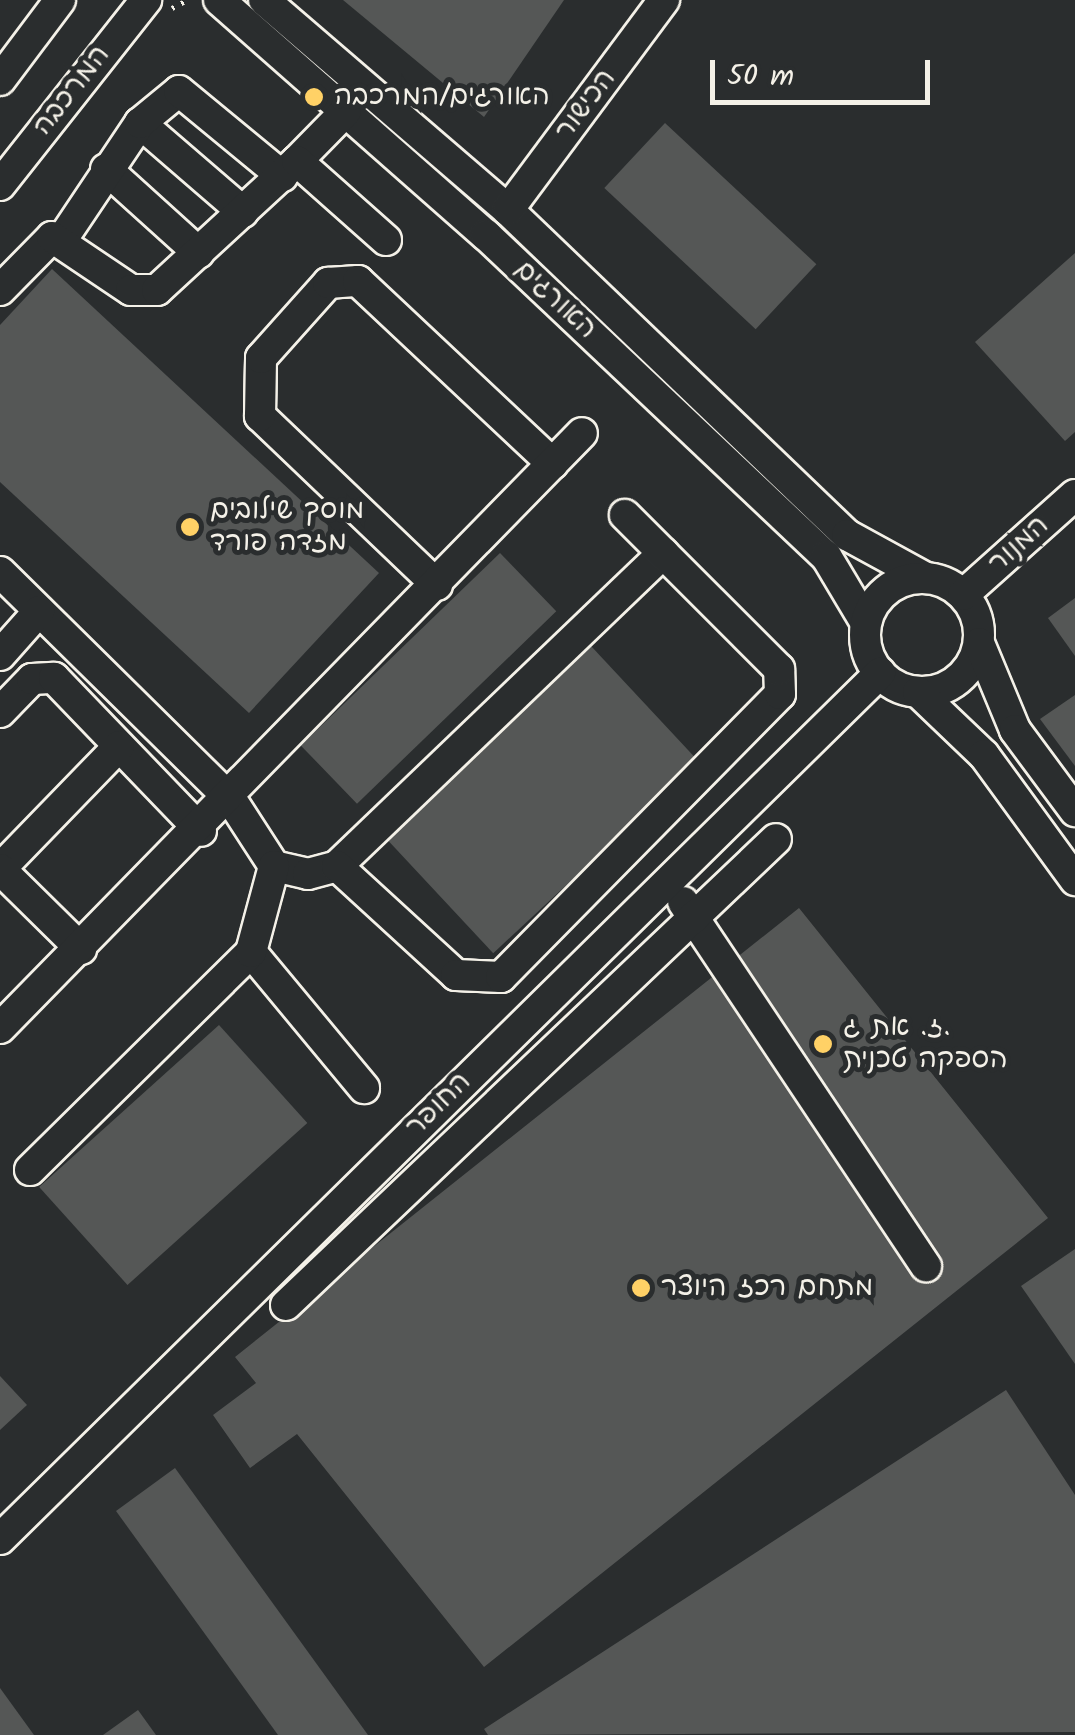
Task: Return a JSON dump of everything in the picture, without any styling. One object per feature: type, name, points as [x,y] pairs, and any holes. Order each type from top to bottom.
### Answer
[{"type":"street","points":[[0,80],[60,0]]},
{"type":"street","name":"המרכבה","points":[[0,184],[146,0]]},
{"type":"street","name":"האורגים","points":[[219,0],[346,111],[826,556],[866,622]]},
{"type":"street","name":"האורגים","points":[[264,0],[508,210],[846,535],[926,578]]},
{"type":"street","name":"הכישור","points":[[508,210],[664,0]]},
{"type":"street","points":[[0,290],[40,244],[63,238],[106,169],[166,95],[191,93],[386,240]]},
{"type":"street","points":[[63,238],[146,294],[244,212],[346,111]]},
{"type":"street","points":[[140,123],[244,212]]},
{"type":"street","points":[[106,169],[199,253]]},
{"type":"street","points":[[437,585],[260,416],[261,358],[328,283],[358,281],[553,464]]},
{"type":"street","points":[[0,1028],[232,801],[582,433]]},
{"type":"street","name":"המנור","points":[[963,595],[1075,495]]},
{"type":"street","points":[[337,866],[456,975],[500,977],[780,694],[779,669],[625,516]]},
{"type":"street","points":[[0,572],[232,801],[274,866],[308,874],[337,866],[663,554]]},
{"type":"street","points":[[1075,811],[1015,730],[963,595],[926,578],[878,598],[866,622],[880,673],[918,692],[984,756],[1075,880]]},
{"type":"street","points":[[0,655],[39,611]]},
{"type":"street","points":[[918,692],[959,680],[979,643]]},
{"type":"street","name":"החופר","points":[[0,1539],[880,673]]},
{"type":"street","points":[[0,712],[32,679],[54,678],[201,831]]},
{"type":"street","points":[[81,949],[0,869],[119,746]]},
{"type":"street","points":[[286,1305],[776,839]]},
{"type":"street","points":[[30,1170],[251,952],[274,866]]},
{"type":"street","points":[[667,879],[926,1266]]},
{"type":"street","points":[[251,952],[364,1088]]},
{"type":"building","points":[[343,0],[564,0],[484,117]]},
{"type":"building","points":[[665,123],[816,264],[756,329],[604,188]]},
{"type":"building","points":[[1075,253],[1075,432],[1065,441],[975,342]]},
{"type":"building","name":"מוסך שילובים מזדה פורד","points":[[52,269],[379,573],[249,713],[0,482],[0,325]]},
{"type":"building","points":[[500,553],[556,611],[357,804],[301,745]]},
{"type":"building","points":[[1075,598],[1075,656],[1048,618]]},
{"type":"building","points":[[591,646],[699,762],[493,953],[385,838]]},
{"type":"building","points":[[1075,695],[1075,766],[1040,719]]},
{"type":"building","name":"מתחם רכז היוצר","points":[[799,908],[1048,1218],[484,1667],[297,1434],[250,1468],[213,1415],[256,1383],[235,1357]]},
{"type":"building","points":[[219,1025],[307,1123],[127,1285],[39,1187]]},
{"type":"building","points":[[1075,1249],[1075,1364],[1021,1286]]},
{"type":"building","points":[[0,1376],[27,1405],[0,1430]]},
{"type":"building","points":[[1006,1390],[1075,1495],[1075,1732],[488,1735],[484,1729]]},
{"type":"building","points":[[175,1468],[368,1735],[278,1735],[116,1511]]},
{"type":"building","points":[[0,1688],[34,1735],[0,1735]]},
{"type":"building","points":[[138,1710],[156,1735],[103,1735]]},
{"type":"place","name":"האורגים/המרכבה","points":[[314,97]]},
{"type":"place","name":"מוסך שילובים מזדה פורד","points":[[190,527]]},
{"type":"place","name":"ז. את ג. הספקה טכנית","points":[[823,1044]]},
{"type":"place","name":"מתחם רכז היוצר","points":[[641,1288]]}]
